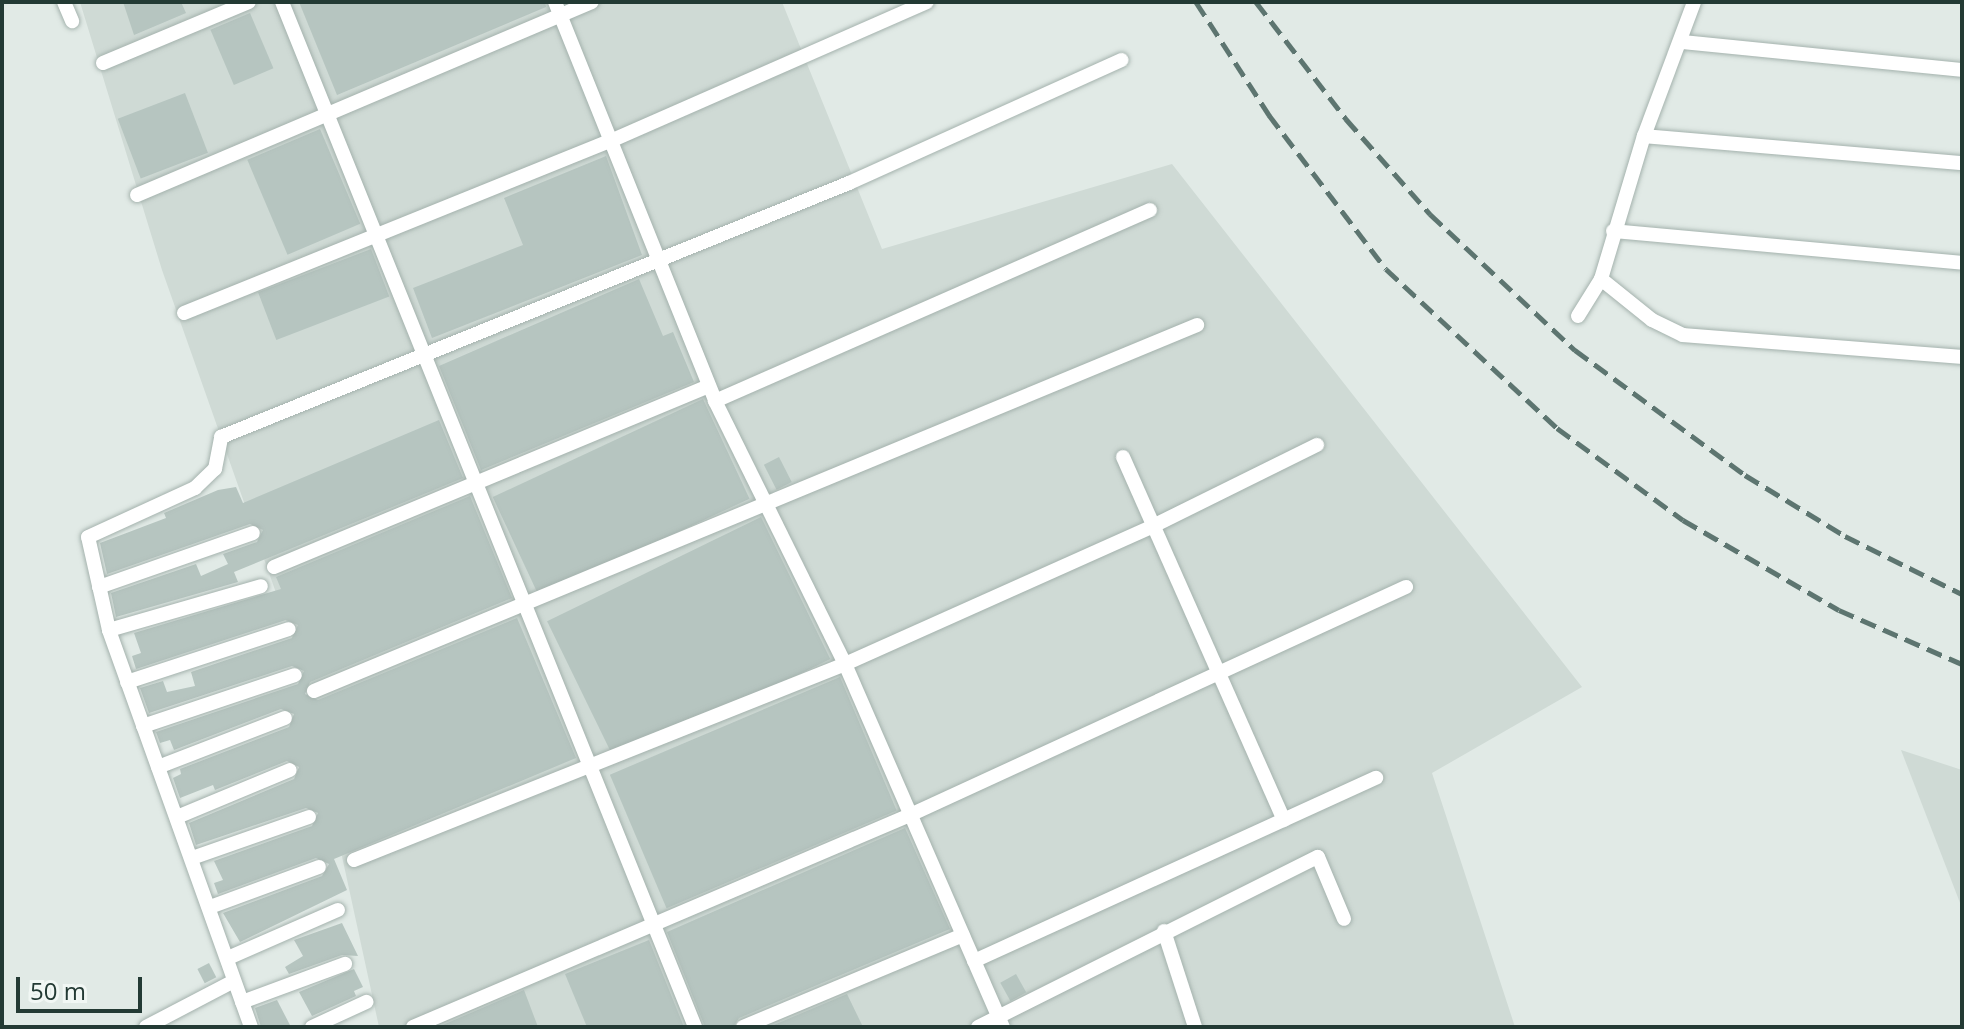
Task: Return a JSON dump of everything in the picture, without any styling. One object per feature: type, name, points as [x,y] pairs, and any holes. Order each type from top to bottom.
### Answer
[{"type":"street","points":[[64,2],[72,21]]},
{"type":"street","points":[[103,63],[249,2]]},
{"type":"street","points":[[282,2],[373,238],[695,1027]]},
{"type":"street","points":[[137,195],[327,114],[558,9],[592,2]]},
{"type":"street","points":[[184,313],[608,142],[927,2]]},
{"type":"street","points":[[1578,316],[1601,279],[1644,136],[1682,42],[1694,2]]},
{"type":"street","points":[[558,9],[608,142],[715,401],[845,664],[1000,1022]]},
{"type":"street","points":[[1682,42],[1962,70]]},
{"type":"street","points":[[251,1027],[109,630],[88,537],[195,488],[215,469],[221,437],[658,262],[1122,60]]},
{"type":"street","points":[[1644,136],[1962,163]]},
{"type":"street","points":[[715,401],[1150,210]]},
{"type":"street","points":[[1613,231],[1962,263]]},
{"type":"street","points":[[1601,279],[1652,320],[1683,335],[1962,357]]},
{"type":"street","points":[[314,691],[765,507],[1197,325]]},
{"type":"street","points":[[274,567],[709,386]]},
{"type":"street","points":[[354,860],[845,664],[1153,526],[1317,445]]},
{"type":"street","points":[[1123,457],[1284,820]]},
{"type":"street","points":[[99,587],[253,533]]},
{"type":"street","points":[[109,630],[261,586]]},
{"type":"street","points":[[413,1027],[910,815],[1406,587]]},
{"type":"street","points":[[127,682],[289,629]]},
{"type":"street","points":[[143,726],[295,675]]},
{"type":"street","points":[[158,767],[285,718]]},
{"type":"street","points":[[177,817],[290,770]]},
{"type":"street","points":[[974,961],[1376,778]]},
{"type":"street","points":[[192,858],[309,817]]},
{"type":"street","points":[[978,1027],[1000,1022],[1164,931],[1318,857],[1344,919]]},
{"type":"street","points":[[210,907],[319,867]]},
{"type":"street","points":[[228,958],[338,910]]},
{"type":"street","points":[[1164,931],[1195,1027]]},
{"type":"street","points":[[743,1027],[963,935]]},
{"type":"street","points":[[242,1002],[345,964]]},
{"type":"street","points":[[146,1027],[234,981]]},
{"type":"street","points":[[312,1027],[366,1002]]},
{"type":"shaded area","points":[[80,2],[782,2],[882,249],[1172,164],[1582,687],[1432,773],[1515,1027],[379,1027],[299,658],[162,270]]},
{"type":"shaded area","points":[[1901,750],[1962,770],[1962,908]]},
{"type":"building","points":[[123,2],[181,2],[186,13],[134,35]]},
{"type":"building","points":[[299,2],[545,2],[546,7],[337,95]]},
{"type":"building","points":[[250,13],[273,68],[234,85],[210,30]]},
{"type":"building","points":[[185,93],[208,153],[141,179],[118,119]]},
{"type":"building","points":[[320,129],[360,224],[288,255],[247,160]]},
{"type":"building","points":[[606,156],[642,255],[432,338],[413,288],[523,245],[504,198]]},
{"type":"building","points":[[371,249],[389,297],[276,340],[258,292]]},
{"type":"building","points":[[639,279],[663,336],[673,332],[694,382],[481,470],[439,366]]},
{"type":"building","points":[[703,399],[749,499],[539,597],[493,497]]},
{"type":"building","points":[[439,420],[463,478],[234,572],[238,582],[116,617],[111,593],[196,564],[201,576],[228,564],[223,554],[257,542],[263,530],[250,524],[107,574],[100,543],[166,518],[164,513],[218,490],[236,487],[243,503]]},
{"type":"building","points":[[779,457],[792,482],[777,490],[764,465]]},
{"type":"building","points":[[470,496],[512,598],[310,682],[305,694],[318,700],[517,618],[576,758],[334,859],[347,890],[240,942],[223,913],[322,876],[329,864],[316,858],[218,894],[214,883],[223,880],[214,861],[312,826],[318,813],[306,808],[196,845],[189,823],[294,779],[299,767],[287,761],[215,790],[213,785],[180,798],[173,778],[181,774],[180,769],[289,727],[294,714],[281,709],[174,750],[170,740],[160,743],[156,732],[298,684],[304,671],[292,666],[149,713],[140,688],[163,681],[167,692],[195,686],[191,672],[292,638],[298,625],[286,620],[136,669],[132,656],[141,653],[134,633],[281,589],[276,577]]},
{"type":"building","points":[[761,517],[830,659],[616,763],[547,621]]},
{"type":"building","points":[[840,677],[897,810],[667,908],[610,775]]},
{"type":"building","points":[[905,828],[950,929],[739,1018],[733,1027],[705,1027],[667,932]]},
{"type":"building","points":[[342,923],[358,956],[342,955],[289,974],[285,967],[303,956],[294,940]]},
{"type":"building","points":[[649,940],[684,1027],[587,1027],[565,974]]},
{"type":"building","points":[[209,963],[216,977],[205,983],[197,969]]},
{"type":"building","points":[[354,969],[363,987],[354,991],[356,996],[312,1016],[299,992]]},
{"type":"building","points":[[1016,974],[1026,992],[1010,1001],[1000,983]]},
{"type":"building","points":[[524,990],[538,1027],[438,1027]]},
{"type":"building","points":[[847,994],[863,1027],[769,1027]]},
{"type":"building","points":[[277,1000],[291,1027],[261,1027],[255,1008]]},
{"type":"railway","points":[[1196,2],[1269,115],[1386,269],[1557,428],[1683,520],[1839,610],[1962,664]]},
{"type":"railway","points":[[1256,2],[1346,119],[1430,214],[1575,350],[1745,475],[1845,536],[1962,594]]}]
